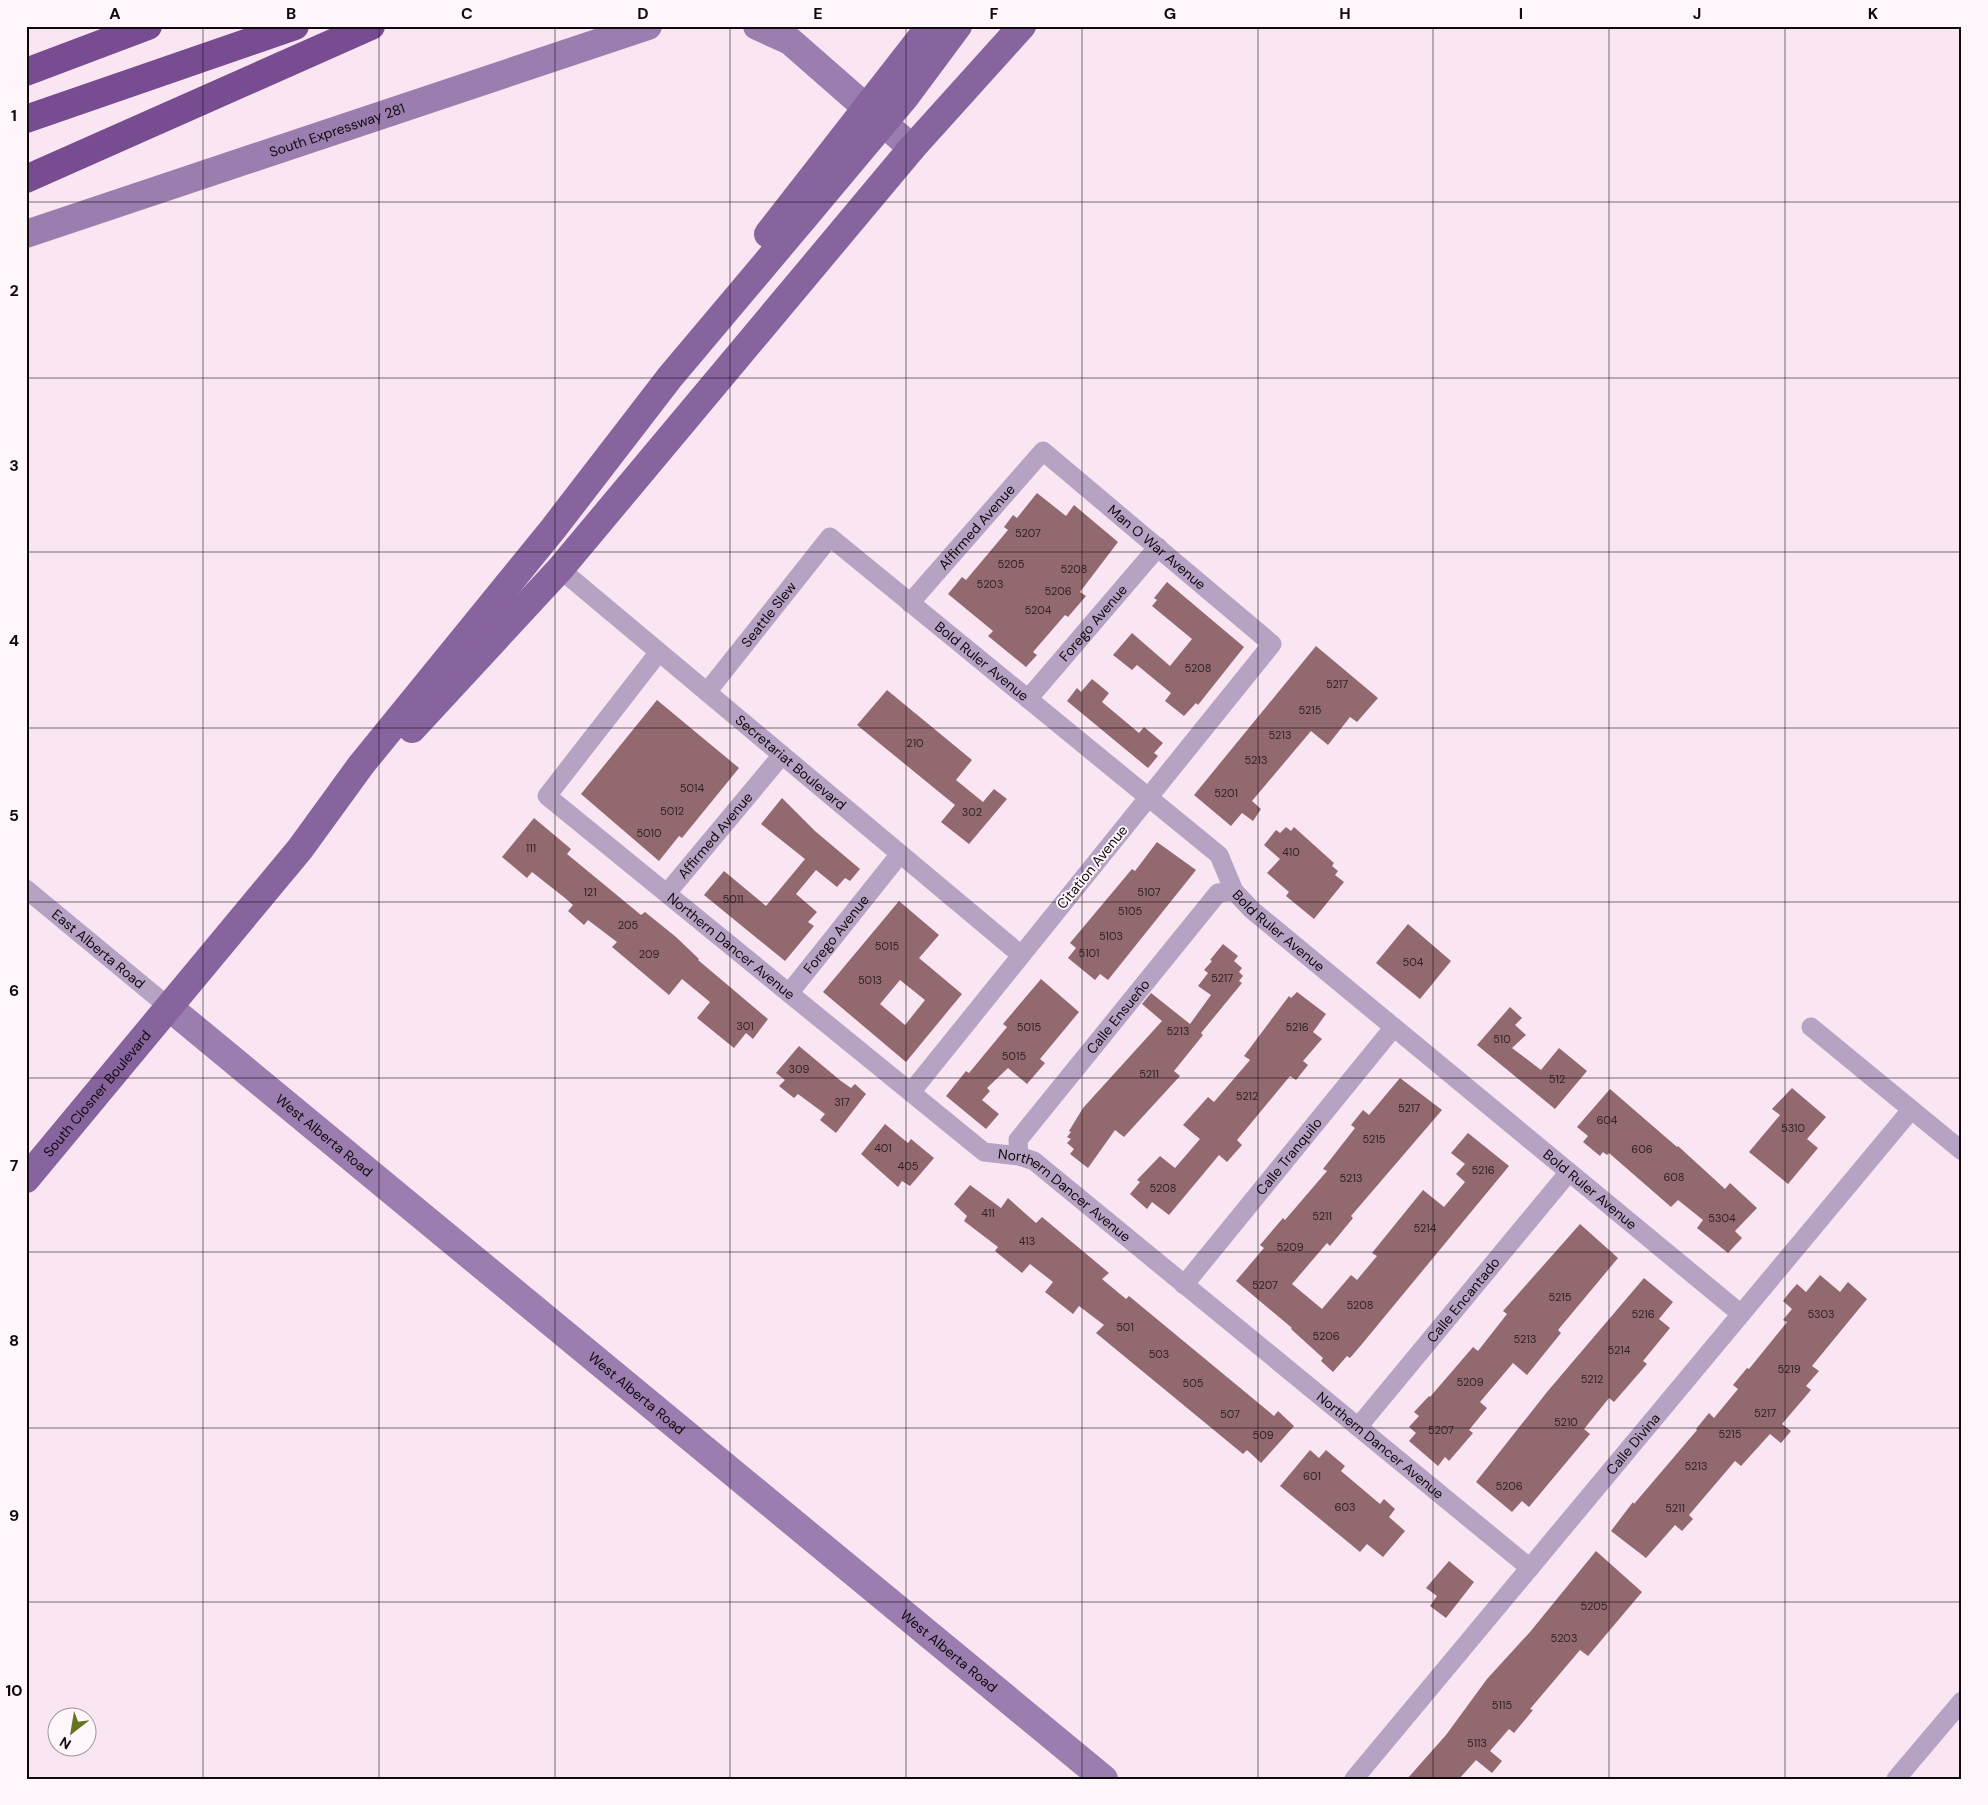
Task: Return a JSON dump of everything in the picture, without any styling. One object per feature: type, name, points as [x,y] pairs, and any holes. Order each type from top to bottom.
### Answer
[{"type":"highway","points":[[26,72],[148,26]]},
{"type":"highway","points":[[26,119],[295,26]]},
{"type":"highway","points":[[26,178],[372,26]]},
{"type":"main road","points":[[300,849],[361,765],[448,633],[660,373],[930,26]]},
{"type":"main road","points":[[361,765],[553,529],[670,377],[906,96],[958,26]]},
{"type":"main road","points":[[300,849],[560,569],[912,148],[1022,26]]},
{"type":"main road","name":"South Closner Boulevard","points":[[26,1179],[170,1008],[300,849]]},
{"type":"street","name":"South Expressway 281","points":[[26,234],[648,26]]},
{"type":"street","points":[[757,26],[790,41],[912,148]]},
{"type":"street","name":"Man O War Avenue","points":[[1043,451],[1272,644]]},
{"type":"street","name":"Affirmed Avenue","points":[[910,603],[1043,451]]},
{"type":"street","name":"Bold Ruler Avenue","points":[[830,538],[1219,855],[1234,891],[1252,910],[1741,1314]]},
{"type":"street","name":"Seattle Slew","points":[[707,692],[830,538]]},
{"type":"street","name":"Forego Avenue","points":[[1028,700],[1158,547]]},
{"type":"street","name":"Secretariat Boulevard","points":[[560,569],[1021,955]]},
{"type":"street","name":"Citation Avenue","points":[[912,1091],[1272,644]]},
{"type":"street","name":"Northern Dancer Avenue","points":[[660,652],[547,796],[912,1091],[984,1152],[1020,1156],[1034,1161],[1530,1568]]},
{"type":"street","name":"Affirmed Avenue","points":[[667,893],[782,755]]},
{"type":"street","name":"Forego Avenue","points":[[790,992],[900,854]]},
{"type":"street","name":"East Alberta Road","points":[[26,889],[170,1008]]},
{"type":"street","name":"Calle Ensueño","points":[[1020,1156],[1018,1140],[1218,893],[1234,891]]},
{"type":"street","name":"West Alberta Road","points":[[170,1008],[1104,1779]]},
{"type":"street","name":"Calle Tranquilo","points":[[1184,1284],[1394,1027]]},
{"type":"street","points":[[1811,1027],[1962,1151]]},
{"type":"street","name":"Calle Divina","points":[[1361,1776],[1530,1568],[1912,1110]]},
{"type":"street","name":"Calle Encantado","points":[[1358,1427],[1569,1172]]},
{"type":"street","points":[[1896,1779],[1962,1701]]},
{"type":"building","points":[[1037,493],[1066,516],[1074,505],[1118,542],[1080,592],[1086,596],[1068,617],[1065,615],[1033,652],[1037,655],[1026,667],[988,636],[993,631],[948,594],[962,577],[966,580],[1008,530],[1004,527],[1013,515],[1017,518]]},
{"type":"building","points":[[1167,582],[1244,647],[1198,705],[1196,703],[1184,716],[1165,701],[1171,693],[1137,665],[1132,670],[1113,655],[1132,633],[1170,666],[1192,639],[1152,606],[1157,600],[1154,598]]},
{"type":"building","points":[[1316,646],[1378,698],[1357,722],[1350,717],[1328,745],[1311,731],[1252,801],[1261,809],[1253,821],[1242,813],[1231,826],[1194,795]]},
{"type":"building","points":[[1092,679],[1109,693],[1102,702],[1139,733],[1144,727],[1163,743],[1154,753],[1158,756],[1148,768],[1067,701],[1077,688],[1081,692]]},
{"type":"building","points":[[887,690],[972,760],[956,780],[983,802],[994,789],[1007,799],[969,844],[941,822],[955,805],[857,725]]},
{"type":"building","points":[[657,700],[739,768],[682,838],[679,836],[659,861],[581,794]]},
{"type":"building","points":[[782,798],[815,831],[860,869],[850,881],[845,878],[837,887],[816,870],[796,894],[817,912],[808,922],[814,926],[785,961],[704,895],[724,871],[766,906],[805,859],[761,824]]},
{"type":"building","points":[[534,818],[571,849],[567,854],[641,915],[645,912],[676,937],[698,960],[768,1019],[753,1039],[746,1033],[734,1048],[697,1018],[710,1002],[682,979],[669,995],[612,947],[617,942],[588,920],[584,925],[568,911],[573,905],[565,898],[532,872],[527,878],[502,857]]},
{"type":"building","points":[[1286,827],[1291,831],[1294,827],[1334,863],[1332,866],[1338,871],[1335,875],[1344,882],[1314,919],[1286,896],[1289,892],[1267,873],[1280,859],[1264,845],[1276,830],[1280,833]]},
{"type":"building","points":[[1157,842],[1196,870],[1108,980],[1100,974],[1095,980],[1068,958],[1076,948],[1070,943],[1132,869],[1135,871]]},
{"type":"building","points":[[899,901],[939,935],[919,958],[962,994],[906,1062],[823,992]],"holes":[[[900,980],[925,1000],[905,1025],[880,1004]]]},
{"type":"building","points":[[1408,924],[1451,961],[1420,999],[1376,963]]},
{"type":"building","points":[[1223,944],[1238,956],[1234,961],[1242,968],[1239,972],[1243,976],[1239,981],[1242,983],[1201,1033],[1203,1035],[1174,1071],[1180,1076],[1124,1137],[1115,1130],[1088,1168],[1070,1154],[1074,1149],[1067,1143],[1071,1139],[1067,1137],[1083,1108],[1162,1021],[1142,1004],[1151,993],[1190,1024],[1211,995],[1198,986],[1208,973],[1204,970]]},
{"type":"building","points":[[1041,979],[1079,1012],[1040,1059],[1045,1063],[1027,1084],[1008,1068],[987,1088],[990,1091],[982,1100],[999,1114],[986,1129],[946,1096],[966,1071],[969,1073],[1007,1027],[1003,1024]]},
{"type":"building","points":[[1297,992],[1326,1014],[1313,1032],[1322,1039],[1303,1061],[1308,1065],[1296,1080],[1290,1076],[1237,1140],[1242,1145],[1227,1162],[1219,1155],[1169,1215],[1152,1202],[1147,1209],[1130,1194],[1140,1182],[1137,1180],[1160,1156],[1175,1168],[1200,1139],[1183,1125],[1208,1097],[1214,1102],[1250,1060],[1244,1056],[1289,996],[1291,998]]},
{"type":"building","points":[[1510,1007],[1522,1018],[1515,1025],[1526,1035],[1512,1048],[1541,1070],[1559,1048],[1587,1071],[1555,1109],[1477,1045]]},
{"type":"building","points":[[799,1046],[841,1081],[851,1088],[855,1084],[866,1094],[836,1133],[820,1120],[825,1114],[798,1094],[794,1098],[779,1086],[785,1080],[776,1073]]},
{"type":"building","points":[[1400,1078],[1442,1110],[1351,1216],[1353,1218],[1330,1246],[1327,1243],[1292,1284],[1322,1309],[1351,1275],[1357,1280],[1377,1256],[1372,1253],[1423,1190],[1444,1207],[1465,1182],[1456,1174],[1465,1164],[1451,1153],[1468,1133],[1509,1166],[1362,1344],[1350,1358],[1347,1356],[1333,1372],[1321,1361],[1323,1358],[1292,1328],[1236,1281],[1264,1248],[1260,1245],[1283,1218],[1285,1220],[1327,1171],[1323,1169],[1355,1128],[1351,1125],[1363,1110],[1369,1115]]},
{"type":"building","points":[[1792,1088],[1826,1117],[1807,1139],[1818,1148],[1788,1184],[1749,1152],[1780,1115],[1772,1109]]},
{"type":"building","points":[[1610,1089],[1678,1146],[1725,1189],[1730,1183],[1757,1208],[1735,1231],[1742,1238],[1728,1253],[1697,1228],[1703,1220],[1678,1200],[1671,1207],[1609,1153],[1607,1155],[1603,1152],[1600,1156],[1583,1142],[1588,1136],[1577,1127]]},
{"type":"building","points":[[885,1124],[908,1143],[911,1139],[934,1158],[910,1186],[902,1181],[898,1187],[861,1154]]},
{"type":"building","points":[[970,1185],[1001,1208],[1008,1198],[1036,1223],[1042,1217],[1109,1273],[1102,1279],[1126,1299],[1129,1296],[1274,1416],[1278,1411],[1294,1426],[1261,1463],[1247,1450],[1243,1454],[1096,1333],[1104,1325],[1079,1306],[1073,1314],[1045,1292],[1053,1282],[1030,1264],[1022,1273],[995,1251],[998,1247],[964,1221],[967,1216],[954,1204]]},
{"type":"building","points":[[1580,1224],[1618,1258],[1558,1330],[1561,1333],[1527,1375],[1513,1363],[1480,1402],[1487,1408],[1469,1430],[1473,1433],[1449,1461],[1445,1457],[1438,1466],[1409,1441],[1416,1433],[1409,1427],[1419,1416],[1414,1412],[1430,1397],[1473,1347],[1478,1351],[1507,1314],[1503,1311]]},
{"type":"building","points":[[1820,1275],[1840,1292],[1848,1282],[1867,1299],[1812,1366],[1819,1371],[1806,1386],[1811,1390],[1782,1424],[1791,1431],[1781,1443],[1770,1434],[1741,1466],[1735,1461],[1689,1515],[1693,1519],[1682,1531],[1675,1525],[1646,1558],[1611,1531],[1633,1502],[1634,1504],[1697,1430],[1709,1413],[1714,1418],[1738,1389],[1733,1385],[1747,1368],[1749,1369],[1787,1322],[1783,1320],[1792,1309],[1783,1301],[1789,1293],[1797,1284],[1806,1292]]},
{"type":"building","points":[[1644,1278],[1673,1302],[1659,1319],[1670,1328],[1643,1361],[1647,1364],[1614,1402],[1609,1398],[1584,1429],[1590,1434],[1529,1507],[1522,1501],[1512,1512],[1476,1482],[1547,1392]]},
{"type":"building","points":[[1310,1450],[1319,1458],[1326,1450],[1345,1466],[1341,1471],[1380,1504],[1384,1499],[1395,1509],[1389,1517],[1405,1531],[1383,1557],[1367,1544],[1360,1552],[1280,1486]]},
{"type":"building","points":[[1596,1551],[1642,1592],[1588,1656],[1580,1650],[1530,1709],[1533,1710],[1514,1733],[1509,1729],[1490,1751],[1502,1761],[1492,1773],[1476,1760],[1459,1779],[1407,1779],[1446,1735],[1487,1679],[1530,1632]]},
{"type":"building","points":[[1449,1561],[1474,1582],[1446,1618],[1430,1606],[1437,1596],[1426,1588]]}]
